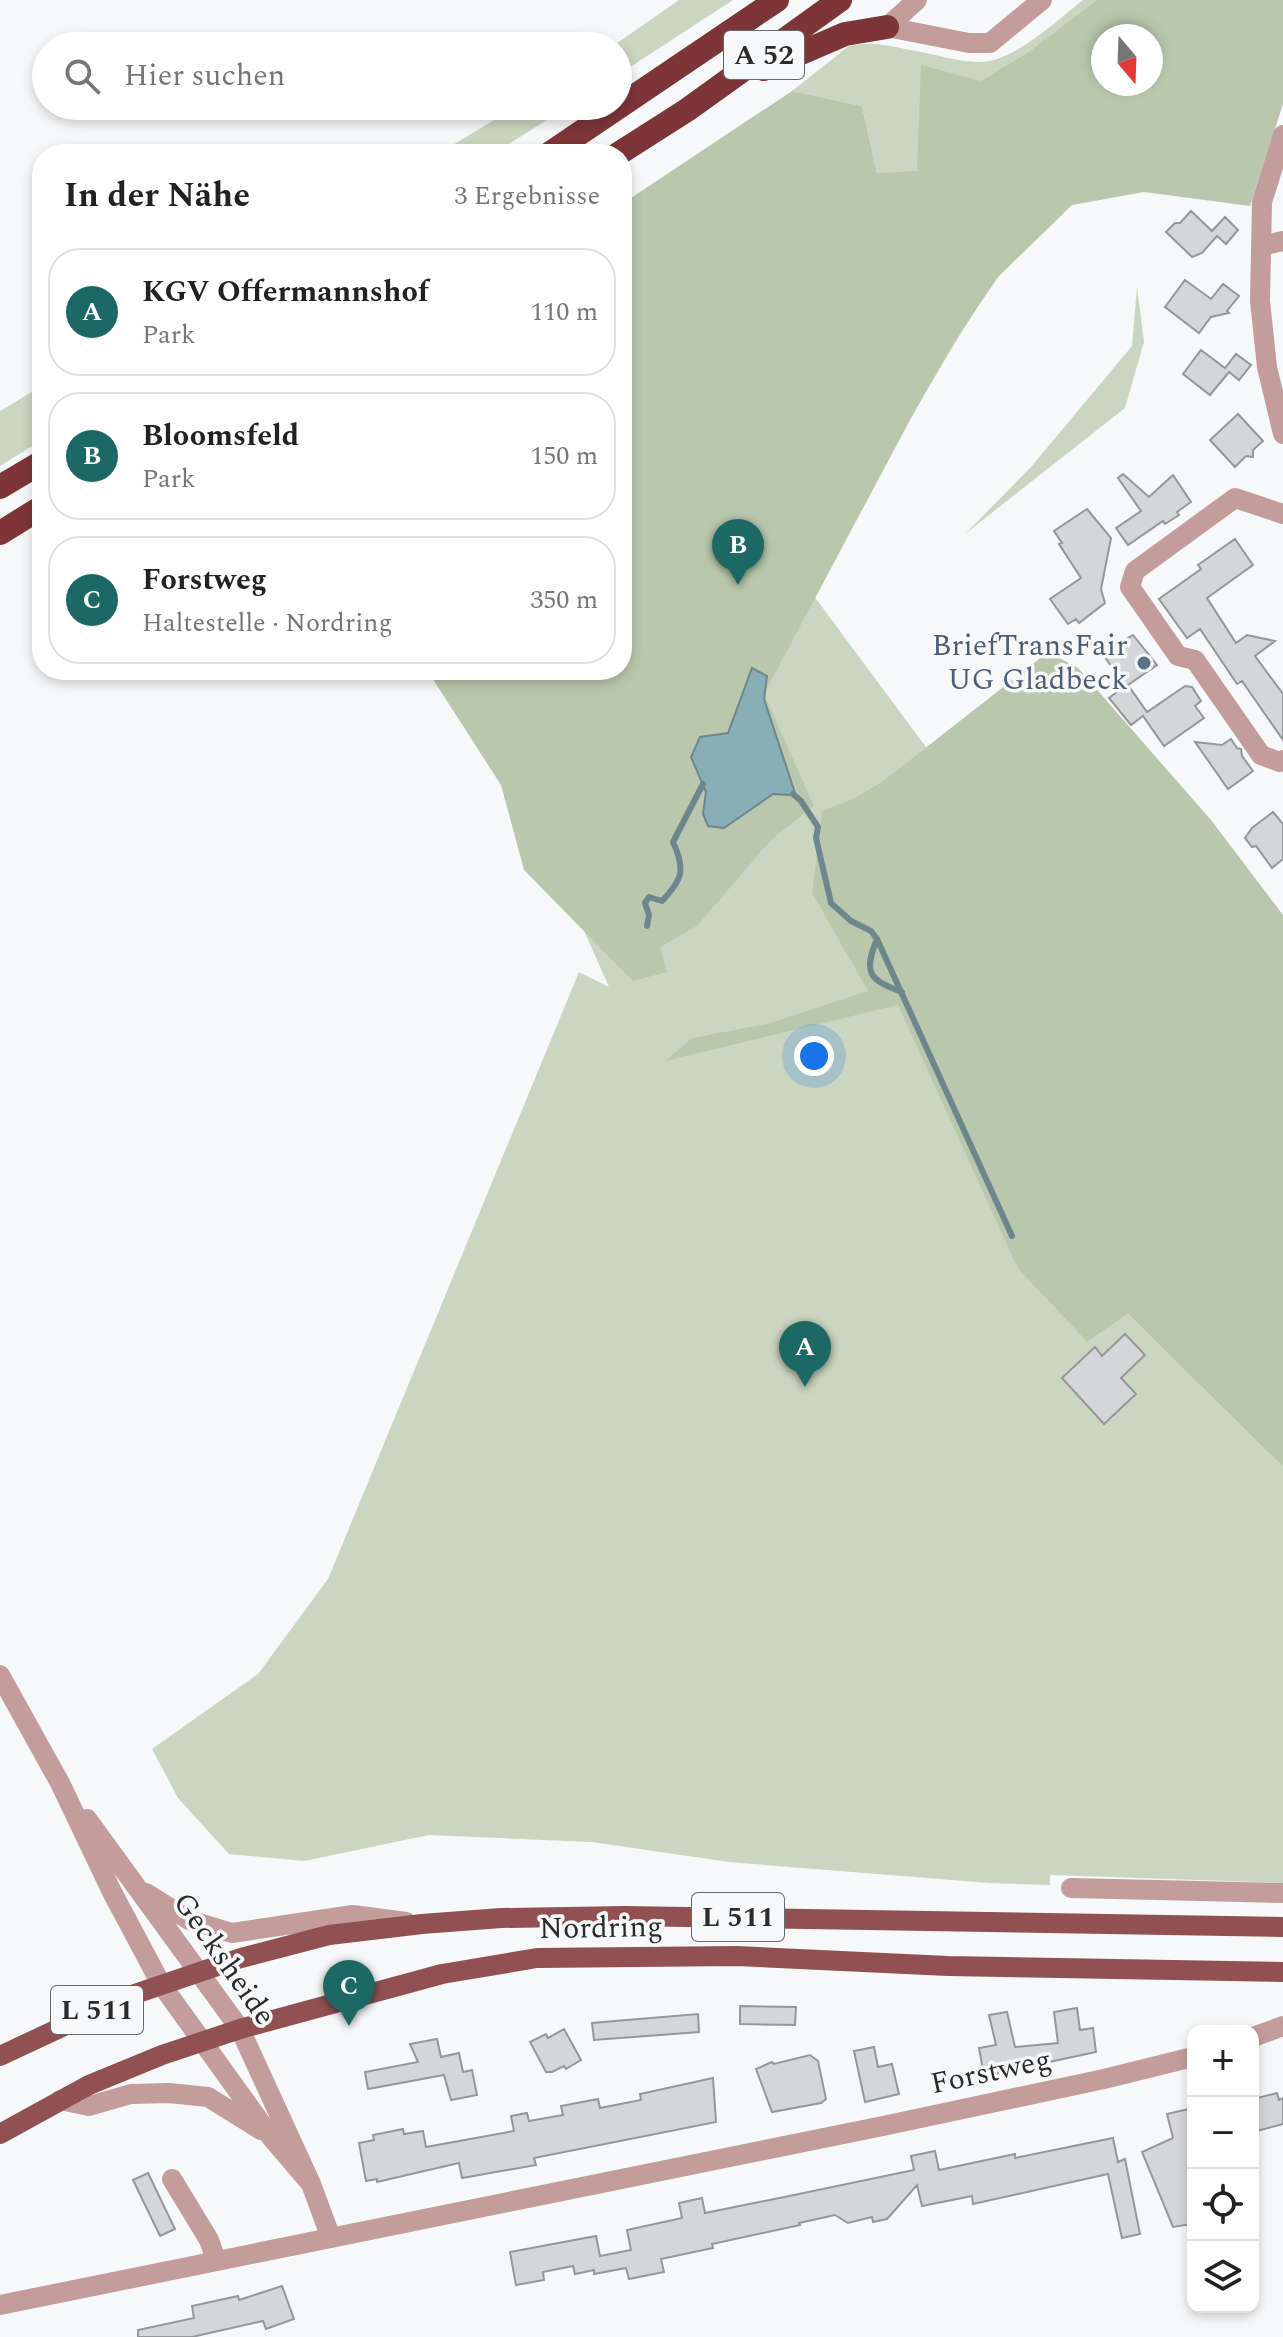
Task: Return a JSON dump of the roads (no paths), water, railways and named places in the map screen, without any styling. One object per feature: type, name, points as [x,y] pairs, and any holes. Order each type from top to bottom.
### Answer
[{"type":"highway","name":"A 52","points":[[632,98],[777,0]]},
{"type":"highway","name":"A 52","points":[[632,145],[687,110],[840,0]]},
{"type":"highway","points":[[687,110],[776,63],[845,34],[887,27]]},
{"type":"highway","name":"A 52","points":[[564,144],[599,120]]},
{"type":"highway","points":[[0,487],[32,468]]},
{"type":"highway","points":[[0,533],[32,513]]},
{"type":"main road","name":"Nordring","points":[[0,2056],[56,2028],[198,1971],[329,1935],[422,1924],[501,1918],[625,1916],[1283,1927]]},
{"type":"main road","name":"Nordring","points":[[0,2134],[89,2085],[162,2055],[240,2029],[442,1974],[537,1958],[737,1956],[948,1966],[1283,1972]]},
{"type":"street","points":[[887,27],[917,0]]},
{"type":"street","points":[[887,27],[969,43],[990,43],[1042,0]]},
{"type":"street","points":[[1283,135],[1262,202],[1260,301],[1267,367],[1283,434]]},
{"type":"street","points":[[1262,246],[1283,241]]},
{"type":"street","points":[[1283,514],[1235,498],[1135,571],[1130,587],[1178,656],[1195,660],[1261,755],[1280,762],[1283,760]]},
{"type":"street","name":"Gecksheide","points":[[0,1675],[60,1783],[112,1892],[161,1984],[271,2137],[311,2184]]},
{"type":"street","name":"Gecksheide","points":[[60,1783],[240,2029],[311,2184],[331,2238]]},
{"type":"street","name":"Nordring","points":[[137,1886],[189,1920],[232,1933],[353,1915],[422,1924]]},
{"type":"street","points":[[1071,1888],[1283,1893]]},
{"type":"street","points":[[1259,2035],[1283,2026]]},
{"type":"street","name":"Forstweg","points":[[0,2305],[898,2123],[1187,2058]]},
{"type":"street","points":[[60,2100],[89,2106],[131,2094],[169,2093],[208,2097],[271,2137]]},
{"type":"street","points":[[172,2179],[209,2240],[216,2260]]},
{"type":"water","points":[[752,668],[767,676],[764,699],[795,793],[773,794],[724,828],[708,826],[703,814],[706,792],[691,757],[700,737],[728,733]]},
{"type":"waterway","points":[[647,926],[649,915],[645,903],[649,897],[662,901],[678,880],[681,867],[673,842],[703,784]]},
{"type":"waterway","points":[[793,794],[818,827],[816,838],[831,903],[851,921],[871,931],[877,939],[1012,1236]]},
{"type":"waterway","points":[[877,939],[870,960],[872,974],[882,983],[902,992]]},
{"type":"place","name":"Bloomsfeld","points":[[738,585]]},
{"type":"place","name":"BriefTransFair UG Gladbeck","points":[[1144,663]]},
{"type":"place","name":"KGV Offermannshof","points":[[805,1387]]},
{"type":"place","name":"Forstweg","points":[[349,2026]]}]
